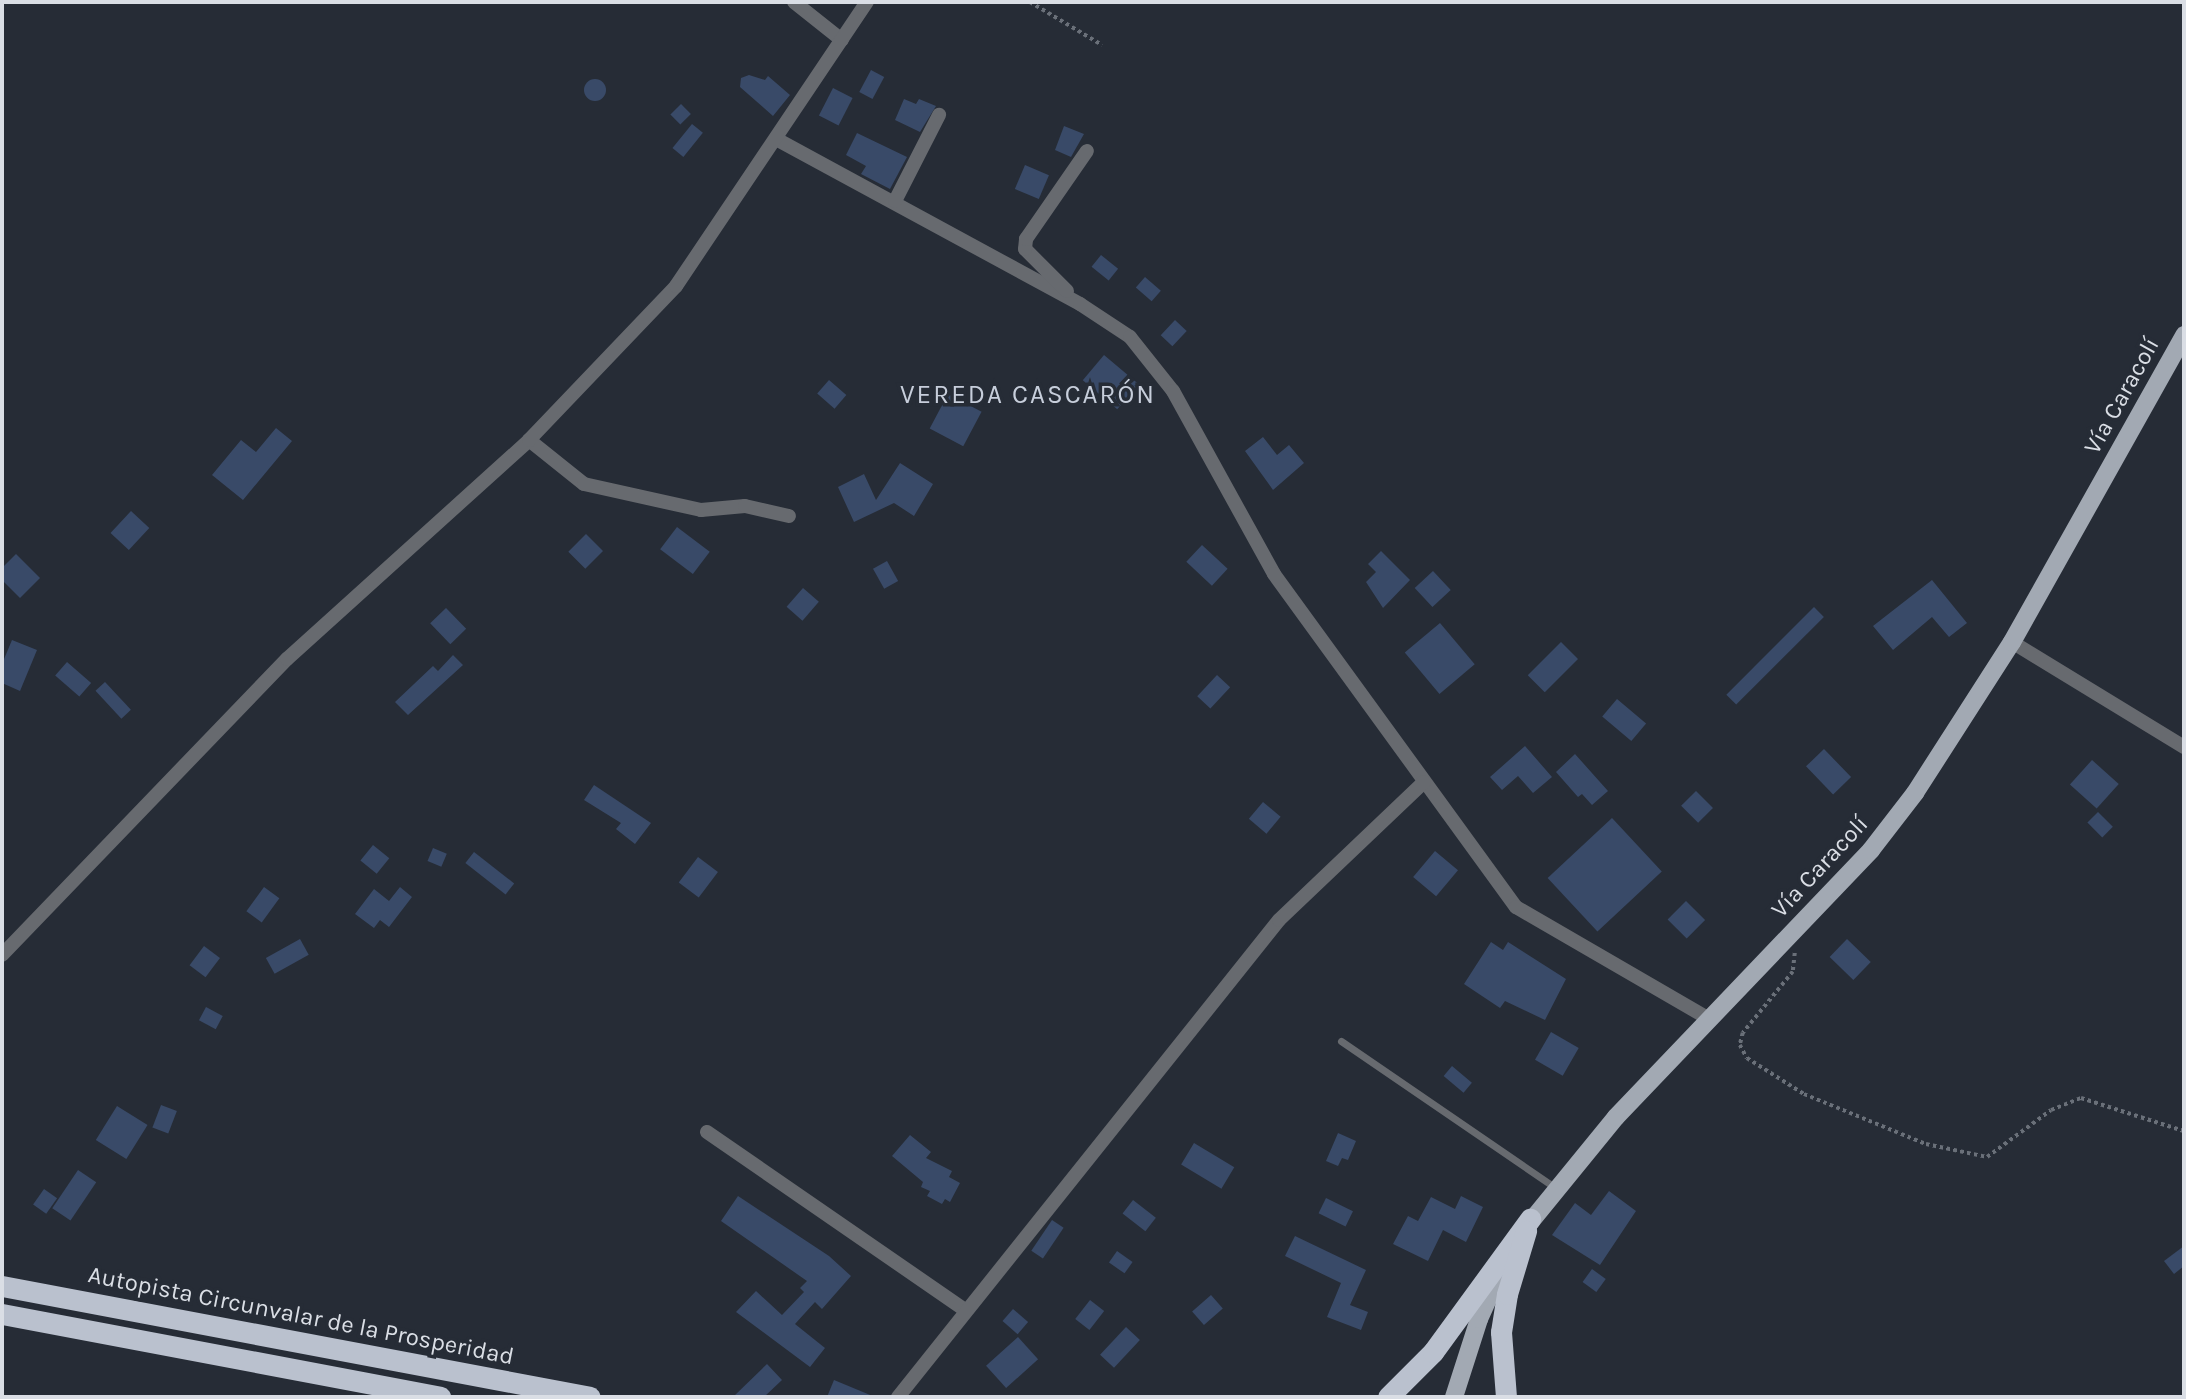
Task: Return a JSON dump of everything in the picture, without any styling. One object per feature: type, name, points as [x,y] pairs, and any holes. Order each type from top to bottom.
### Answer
[{"type":"highway","points":[[1388,1397],[1433,1352],[1530,1219]]},
{"type":"highway","points":[[1506,1397],[1502,1332],[1507,1294],[1530,1219]]},
{"type":"highway","name":"Autopista Circunvalar de la Prosperidad","points":[[2,1286],[590,1397]]},
{"type":"highway","points":[[2,1314],[440,1397]]},
{"type":"main road","name":"Vía Caracolí","points":[[1454,1397],[1479,1319],[1530,1219],[1709,1019],[1871,850],[1915,793],[2012,642],[2184,335]]},
{"type":"street","points":[[794,2],[842,40]]},
{"type":"street","points":[[2,955],[287,659],[529,439],[676,286],[778,140],[867,2]]},
{"type":"street","points":[[895,201],[939,115]]},
{"type":"street","points":[[778,140],[895,201],[1080,304],[1130,337],[1155,364],[1274,574],[1516,906],[1709,1019]]},
{"type":"street","points":[[1080,304],[1025,249],[1026,239],[1087,151]]},
{"type":"street","points":[[529,439],[584,484],[701,510],[746,506],[789,516]]},
{"type":"street","points":[[2012,642],[2184,747]]},
{"type":"street","points":[[898,1397],[1279,920],[1424,782]]},
{"type":"street","points":[[708,1132],[965,1310]]},
{"type":"lane","points":[[1340,1041],[1556,1188]]},
{"type":"path","points":[[1030,2],[1102,45]]},
{"type":"path","points":[[1786,940],[1796,959],[1793,972],[1743,1033],[1740,1045],[1747,1058],[1804,1094],[1926,1144],[1987,1157],[2051,1110],[2081,1098],[2184,1131]]},
{"type":"building","points":[[871,70],[884,77],[873,99],[859,92]]},
{"type":"building","points":[[749,75],[765,80],[768,76],[790,95],[773,116],[740,87],[741,78]]},
{"type":"building","points":[[595,79],[603,82],[606,90],[603,98],[595,101],[587,98],[584,90],[587,82]]},
{"type":"building","points":[[833,88],[853,98],[839,126],[819,116]]},
{"type":"building","points":[[904,99],[916,104],[919,99],[936,106],[920,132],[895,120]]},
{"type":"building","points":[[681,104],[691,114],[680,125],[670,115]]},
{"type":"building","points":[[692,124],[703,133],[683,157],[672,148]]},
{"type":"building","points":[[1064,126],[1084,134],[1071,157],[1055,150]]},
{"type":"building","points":[[857,133],[907,157],[890,189],[861,174],[866,166],[846,155]]},
{"type":"building","points":[[1025,165],[1049,175],[1039,199],[1015,189]]},
{"type":"building","points":[[1101,255],[1118,269],[1109,281],[1092,267]]},
{"type":"building","points":[[1145,277],[1161,291],[1152,301],[1136,288]]},
{"type":"building","points":[[1175,320],[1187,331],[1172,346],[1161,335]]},
{"type":"building","points":[[1104,355],[1138,384],[1117,409],[1083,380]]},
{"type":"building","points":[[829,380],[846,395],[835,409],[817,394]]},
{"type":"building","points":[[948,394],[982,412],[963,446],[930,428]]},
{"type":"building","points":[[276,428],[292,441],[243,500],[212,475],[241,440],[256,452]]},
{"type":"building","points":[[1263,437],[1277,455],[1289,445],[1304,463],[1273,490],[1245,451]]},
{"type":"building","points":[[900,463],[933,484],[914,516],[894,503],[854,522],[838,487],[864,474],[876,500]]},
{"type":"building","points":[[131,511],[149,528],[129,550],[111,533]]},
{"type":"building","points":[[677,527],[710,552],[693,574],[660,549]]},
{"type":"building","points":[[586,534],[603,551],[585,569],[568,552]]},
{"type":"building","points":[[1202,545],[1228,569],[1212,586],[1186,562]]},
{"type":"building","points":[[1381,551],[1410,580],[1383,608],[1366,582],[1376,572],[1368,564]]},
{"type":"building","points":[[16,554],[40,578],[20,598],[2,580],[2,568]]},
{"type":"building","points":[[887,561],[898,581],[884,589],[873,569]]},
{"type":"building","points":[[1433,571],[1451,590],[1432,607],[1415,588]]},
{"type":"building","points":[[1932,580],[1967,623],[1949,637],[1932,617],[1893,650],[1873,626]]},
{"type":"building","points":[[803,588],[819,602],[802,621],[787,607]]},
{"type":"building","points":[[1814,607],[1824,617],[1736,705],[1726,695]]},
{"type":"building","points":[[446,608],[466,629],[450,644],[430,623]]},
{"type":"building","points":[[1440,623],[1475,664],[1439,694],[1405,653]]},
{"type":"building","points":[[12,640],[37,650],[20,691],[2,683],[2,664]]},
{"type":"building","points":[[1561,642],[1578,659],[1545,692],[1528,675]]},
{"type":"building","points":[[453,655],[463,665],[408,715],[395,702],[433,666],[438,671]]},
{"type":"building","points":[[67,662],[91,683],[79,697],[55,676]]},
{"type":"building","points":[[1217,675],[1230,687],[1210,708],[1197,696]]},
{"type":"building","points":[[105,682],[131,710],[121,719],[95,691]]},
{"type":"building","points":[[1617,699],[1646,723],[1631,741],[1602,717]]},
{"type":"building","points":[[1525,746],[1552,777],[1533,793],[1518,776],[1502,790],[1490,777]]},
{"type":"building","points":[[1824,749],[1851,777],[1833,794],[1806,766]]},
{"type":"building","points":[[1575,754],[1608,791],[1592,805],[1582,794],[1578,797],[1556,772]]},
{"type":"building","points":[[2092,760],[2119,784],[2097,809],[2070,785]]},
{"type":"building","points":[[594,785],[651,823],[635,844],[616,829],[621,823],[584,800]]},
{"type":"building","points":[[1696,791],[1713,808],[1698,823],[1681,806]]},
{"type":"building","points":[[1263,802],[1281,817],[1266,834],[1249,819]]},
{"type":"building","points":[[2098,812],[2113,827],[2102,837],[2087,823]]},
{"type":"building","points":[[1612,818],[1662,871],[1597,931],[1548,878]]},
{"type":"building","points":[[373,845],[389,858],[377,874],[360,861]]},
{"type":"building","points":[[433,848],[447,854],[441,867],[428,861]]},
{"type":"building","points":[[1435,851],[1458,870],[1436,896],[1413,877]]},
{"type":"building","points":[[474,852],[514,883],[506,894],[465,863]]},
{"type":"building","points":[[698,857],[718,872],[699,898],[679,883]]},
{"type":"building","points":[[264,887],[279,898],[262,922],[246,911]]},
{"type":"building","points":[[400,887],[412,897],[389,927],[380,920],[374,928],[355,914],[374,889],[389,901]]},
{"type":"building","points":[[1686,901],[1705,920],[1687,938],[1668,919]]},
{"type":"building","points":[[300,939],[309,955],[275,974],[266,958]]},
{"type":"building","points":[[1847,939],[1871,962],[1853,980],[1830,957]]},
{"type":"building","points":[[1491,942],[1503,950],[1508,942],[1566,979],[1545,1020],[1505,1001],[1500,1008],[1464,984]]},
{"type":"building","points":[[204,946],[220,958],[206,977],[190,965]]},
{"type":"building","points":[[206,1007],[223,1016],[216,1029],[199,1020]]},
{"type":"building","points":[[1551,1032],[1579,1048],[1563,1076],[1535,1060]]},
{"type":"building","points":[[1452,1066],[1472,1083],[1464,1093],[1444,1076]]},
{"type":"building","points":[[161,1105],[177,1111],[168,1133],[152,1127]]},
{"type":"building","points":[[117,1106],[148,1125],[126,1159],[96,1140]]},
{"type":"building","points":[[1338,1133],[1356,1141],[1348,1160],[1342,1158],[1338,1166],[1326,1161]]},
{"type":"building","points":[[910,1135],[931,1152],[926,1158],[952,1171],[949,1177],[960,1183],[950,1202],[945,1199],[942,1204],[927,1196],[930,1191],[921,1187],[923,1182],[892,1156]]},
{"type":"building","points":[[1194,1143],[1234,1167],[1221,1189],[1181,1164]]},
{"type":"building","points":[[78,1170],[96,1182],[71,1220],[52,1208]]},
{"type":"building","points":[[44,1189],[57,1198],[46,1214],[33,1205]]},
{"type":"building","points":[[1609,1191],[1636,1211],[1600,1265],[1552,1235],[1575,1203],[1591,1215]]},
{"type":"building","points":[[738,1196],[829,1256],[851,1276],[822,1309],[815,1302],[795,1324],[825,1348],[810,1367],[736,1312],[756,1291],[782,1315],[804,1292],[800,1288],[807,1281],[721,1221]]},
{"type":"building","points":[[1461,1196],[1483,1207],[1466,1242],[1443,1230],[1428,1261],[1393,1244],[1408,1216],[1418,1221],[1431,1197],[1455,1209]]},
{"type":"building","points":[[1326,1198],[1353,1211],[1346,1226],[1319,1213]]},
{"type":"building","points":[[1133,1200],[1156,1218],[1145,1231],[1123,1213]]},
{"type":"building","points":[[1052,1220],[1064,1228],[1043,1259],[1031,1251]]},
{"type":"building","points":[[1295,1236],[1366,1270],[1350,1305],[1368,1312],[1361,1330],[1327,1317],[1341,1283],[1285,1256]]},
{"type":"building","points":[[2184,1246],[2184,1266],[2174,1274],[2164,1261]]},
{"type":"building","points":[[1117,1251],[1133,1262],[1125,1273],[1109,1262]]},
{"type":"building","points":[[1592,1269],[1606,1279],[1596,1292],[1583,1282]]},
{"type":"building","points":[[1211,1295],[1223,1309],[1204,1325],[1192,1311]]},
{"type":"building","points":[[1090,1300],[1104,1311],[1089,1330],[1075,1319]]},
{"type":"building","points":[[1013,1309],[1028,1322],[1018,1334],[1003,1321]]},
{"type":"building","points":[[1126,1327],[1140,1340],[1114,1368],[1100,1355]]},
{"type":"building","points":[[1018,1337],[1038,1359],[1006,1388],[986,1366]]},
{"type":"building","points":[[767,1364],[782,1380],[764,1397],[733,1397]]},
{"type":"building","points":[[834,1380],[875,1397],[827,1397]]},
{"type":"district","name":"VEREDA CASCARÓN","points":[[1028,395]]}]
